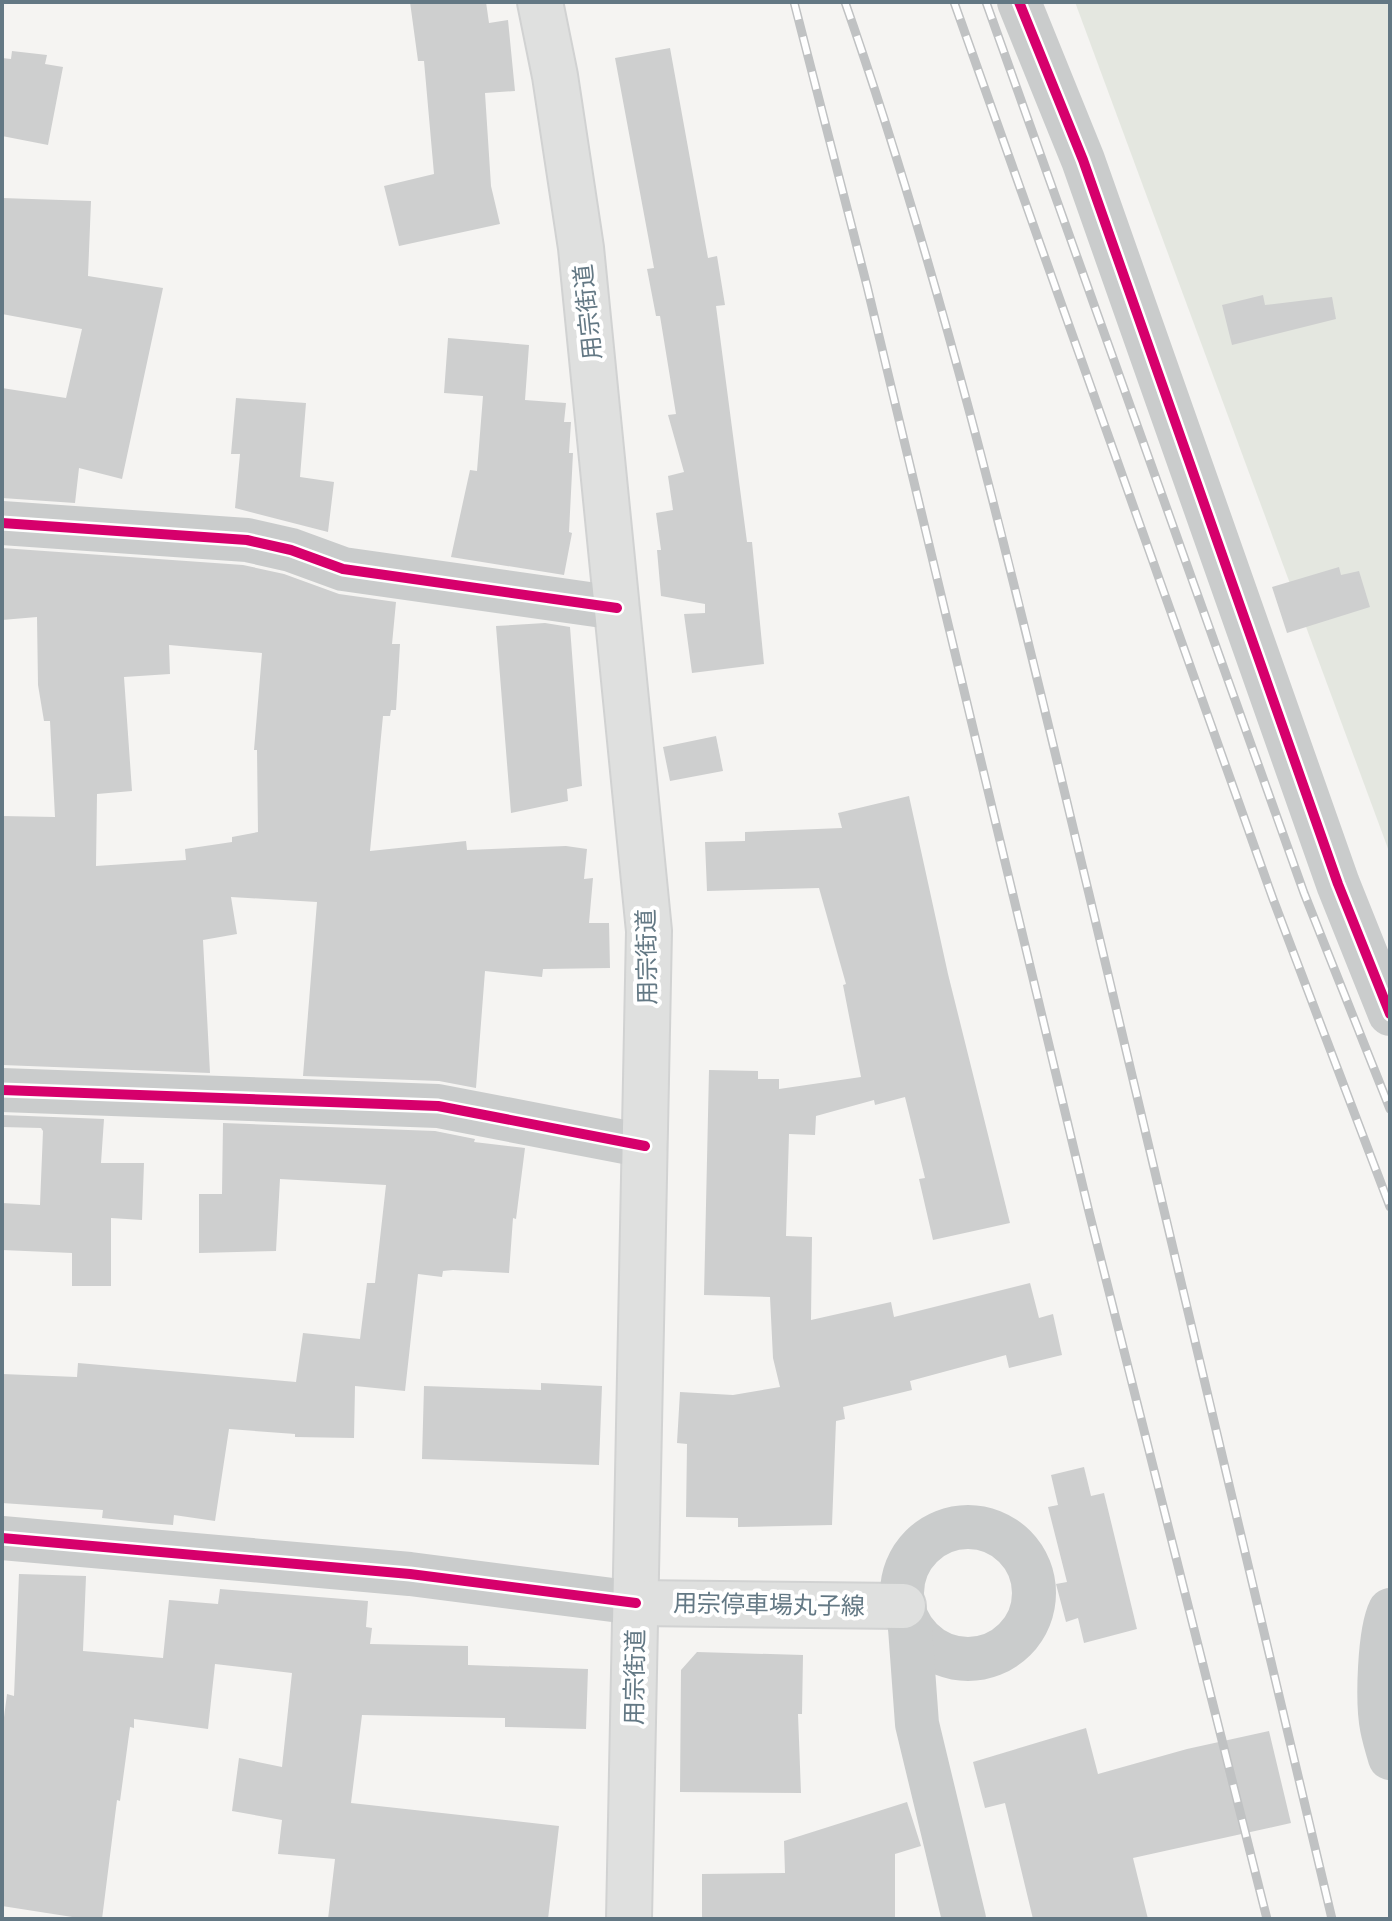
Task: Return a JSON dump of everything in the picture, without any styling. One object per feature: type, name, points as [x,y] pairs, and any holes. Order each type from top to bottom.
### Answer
[{"type":"main road","name":"用宗街道","points":[[540,2],[555,76],[581,248],[649,931],[629,1919]]},
{"type":"main road","name":"用宗停車場丸子線","points":[[636,1603],[906,1617]]},
{"type":"street","points":[[1019,2],[1083,160],[1338,884],[1390,1014]]},
{"type":"street","points":[[2,523],[247,540],[291,550],[343,569],[617,608]]},
{"type":"street","points":[[2,1090],[438,1106],[645,1146]]},
{"type":"street","points":[[2,1538],[410,1574],[636,1603]]},
{"type":"street","points":[[1390,1610],[1385,1619],[1382,1643],[1381,1725],[1390,1758]]},
{"type":"street","points":[[906,1617],[917,1724],[964,1919]]},
{"type":"shaded area","points":[[1075,2],[1390,2],[1390,854]]},
{"type":"building","points":[[410,2],[486,2],[489,23],[508,20],[515,91],[485,93],[491,186],[500,224],[399,246],[384,186],[434,174],[424,61],[418,61]]},
{"type":"building","points":[[670,48],[708,258],[717,256],[725,305],[716,306],[747,542],[752,542],[764,664],[692,673],[684,614],[705,613],[705,604],[661,596],[657,550],[661,550],[656,513],[673,510],[668,476],[684,472],[668,415],[676,414],[660,316],[656,316],[647,269],[654,268],[615,58]]},
{"type":"building","points":[[12,51],[47,55],[45,64],[63,67],[48,145],[2,136],[2,58],[11,59]]},
{"type":"building","points":[[2,198],[91,201],[88,276],[163,288],[122,479],[79,468],[75,503],[2,498],[2,388],[66,398],[82,329],[2,314]]},
{"type":"building","points":[[1263,295],[1265,305],[1332,297],[1336,319],[1232,345],[1222,305]]},
{"type":"building","points":[[448,338],[529,345],[525,400],[566,403],[564,422],[571,422],[569,453],[573,453],[569,532],[572,533],[564,575],[451,557],[470,470],[477,471],[483,396],[444,393]]},
{"type":"building","points":[[236,398],[306,403],[300,477],[334,482],[328,532],[235,508],[240,454],[231,454]]},
{"type":"building","points":[[2,548],[243,565],[284,574],[339,594],[396,602],[392,644],[400,644],[396,710],[391,710],[390,716],[383,716],[370,851],[466,841],[467,850],[566,846],[587,849],[584,879],[593,878],[589,923],[609,923],[610,968],[543,969],[542,977],[485,971],[476,1088],[439,1081],[303,1076],[317,902],[231,897],[237,934],[203,940],[210,1073],[2,1065],[2,816],[55,817],[50,721],[44,721],[38,685],[37,617],[2,620]],"holes":[[[169,645],[262,653],[254,750],[257,750],[258,832],[232,837],[232,842],[185,849],[186,860],[96,866],[97,794],[132,791],[124,677],[170,674]]]},
{"type":"building","points":[[1339,567],[1341,575],[1359,571],[1370,607],[1287,633],[1272,587]]},
{"type":"building","points":[[545,623],[570,627],[582,786],[567,789],[568,801],[511,813],[496,626]]},
{"type":"building","points":[[716,736],[723,771],[670,781],[663,747]]},
{"type":"building","points":[[909,796],[948,974],[1010,1223],[933,1240],[919,1179],[925,1178],[905,1097],[875,1105],[874,1100],[816,1116],[815,1135],[789,1134],[786,1236],[812,1237],[811,1320],[891,1302],[894,1317],[1030,1283],[1039,1318],[1053,1314],[1062,1355],[1009,1368],[1006,1355],[910,1381],[912,1390],[843,1407],[845,1419],[836,1421],[832,1525],[738,1527],[738,1518],[686,1517],[687,1444],[677,1443],[680,1392],[733,1395],[780,1387],[773,1358],[770,1297],[704,1295],[709,1070],[758,1071],[758,1079],[779,1079],[779,1089],[861,1077],[843,985],[846,984],[819,888],[707,891],[705,842],[745,841],[745,832],[842,828],[838,813]]},
{"type":"building","points":[[2,1115],[104,1119],[101,1163],[144,1163],[142,1220],[111,1218],[111,1286],[72,1286],[72,1253],[2,1250],[2,1203],[40,1205],[43,1131],[41,1128],[2,1127]]},
{"type":"building","points":[[223,1123],[435,1131],[475,1139],[474,1142],[525,1148],[516,1219],[513,1218],[509,1273],[453,1270],[443,1271],[442,1277],[418,1274],[405,1391],[355,1386],[354,1438],[295,1437],[295,1434],[229,1429],[215,1521],[174,1515],[173,1525],[149,1523],[102,1518],[103,1510],[2,1503],[2,1374],[77,1377],[78,1363],[296,1382],[303,1333],[360,1339],[367,1283],[375,1283],[386,1185],[280,1179],[276,1251],[199,1253],[199,1194],[222,1194]]},
{"type":"building","points":[[541,1383],[602,1386],[599,1465],[422,1459],[424,1386],[541,1390]]},
{"type":"building","points":[[1084,1467],[1091,1496],[1104,1493],[1137,1629],[1084,1643],[1078,1618],[1066,1622],[1056,1584],[1067,1582],[1048,1507],[1058,1505],[1051,1475]]},
{"type":"building","points":[[19,1574],[86,1576],[83,1651],[163,1658],[169,1600],[218,1604],[220,1589],[368,1601],[366,1627],[372,1628],[370,1644],[468,1646],[468,1665],[588,1669],[586,1729],[505,1727],[505,1718],[362,1715],[351,1803],[559,1826],[548,1919],[328,1919],[335,1859],[278,1854],[282,1820],[232,1811],[239,1758],[282,1767],[292,1673],[215,1664],[208,1729],[134,1719],[134,1728],[130,1727],[102,1919],[2,1906],[2,1733],[7,1694],[14,1696]]},
{"type":"building","points":[[697,1652],[803,1655],[802,1714],[798,1714],[801,1793],[680,1792],[681,1670]]},
{"type":"building","points":[[1086,1728],[1098,1774],[1187,1749],[1269,1731],[1291,1823],[1133,1858],[1148,1919],[1033,1919],[1005,1803],[985,1808],[973,1762]]},
{"type":"building","points":[[907,1802],[921,1846],[895,1854],[895,1919],[702,1919],[702,1874],[785,1873],[784,1841]]},
{"type":"railway","points":[[794,2],[867,286],[1089,1212],[1267,1919]]},
{"type":"railway","points":[[845,2],[916,222],[1007,557],[1332,1919]]},
{"type":"railway","points":[[954,2],[1273,899],[1390,1207]]},
{"type":"railway","points":[[986,2],[1304,893],[1390,1109]]},
{"type":"cycle path","points":[[1019,2],[1083,160],[1338,884],[1390,1014]]},
{"type":"cycle path","points":[[2,523],[247,540],[291,550],[343,569],[617,608]]},
{"type":"cycle path","points":[[2,1090],[438,1106],[645,1146]]},
{"type":"cycle path","points":[[2,1538],[410,1574],[636,1603]]}]
